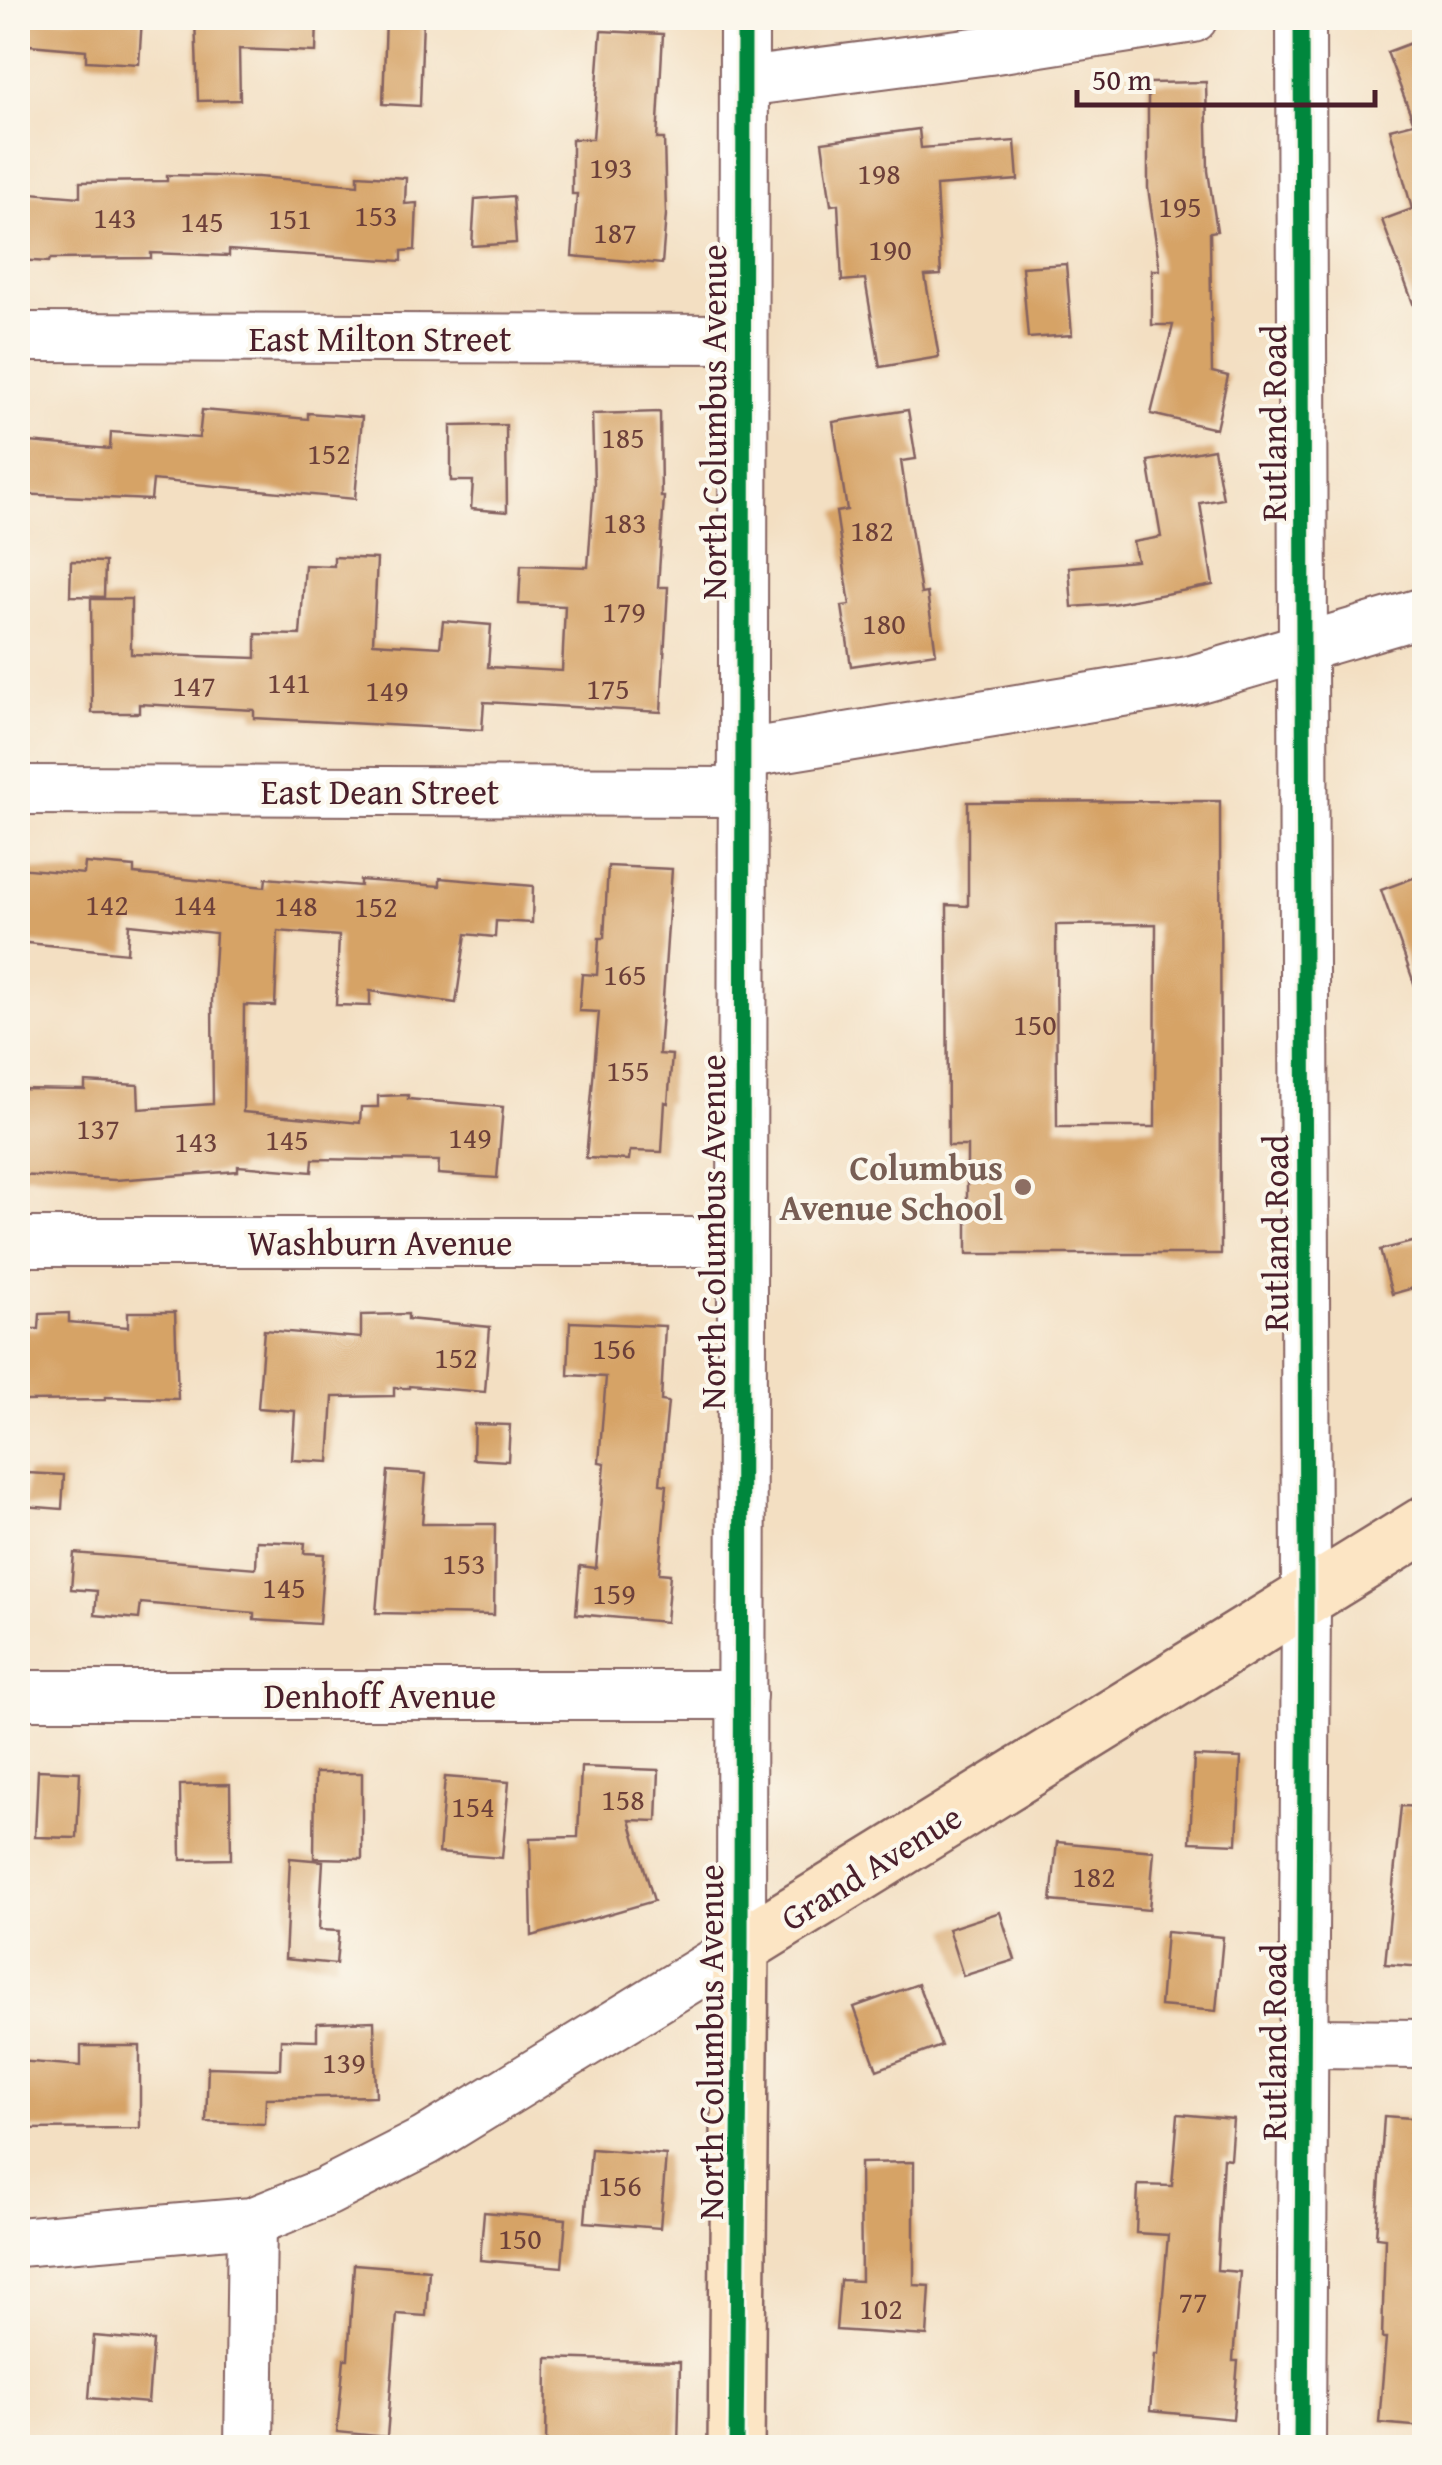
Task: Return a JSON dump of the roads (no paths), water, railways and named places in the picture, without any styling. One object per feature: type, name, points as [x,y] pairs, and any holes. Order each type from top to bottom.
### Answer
[{"type":"street","name":"North Columbus Avenue","points":[[736,2448],[742,1948],[744,18]]},
{"type":"street","points":[[744,82],[1193,18]]},
{"type":"street","name":"Rutland Road","points":[[1301,2448],[1306,1598],[1302,18]]},
{"type":"street","name":"East Milton Street","points":[[18,338],[743,339]]},
{"type":"street","name":"East Dean Street","points":[[18,790],[743,773],[1189,681],[1424,612]]},
{"type":"street","name":"Washburn Avenue","points":[[18,1242],[742,1242]]},
{"type":"street","name":"Grand Avenue","points":[[18,2242],[252,2222],[326,2192],[426,2141],[1424,1525]]},
{"type":"street","name":"Denhoff Avenue","points":[[18,1695],[742,1695]]},
{"type":"street","points":[[1304,2043],[1424,2044]]},
{"type":"street","points":[[249,2448],[252,2222]]},
{"type":"place","name":"Columbus Avenue School","points":[[1023,1187]]}]
